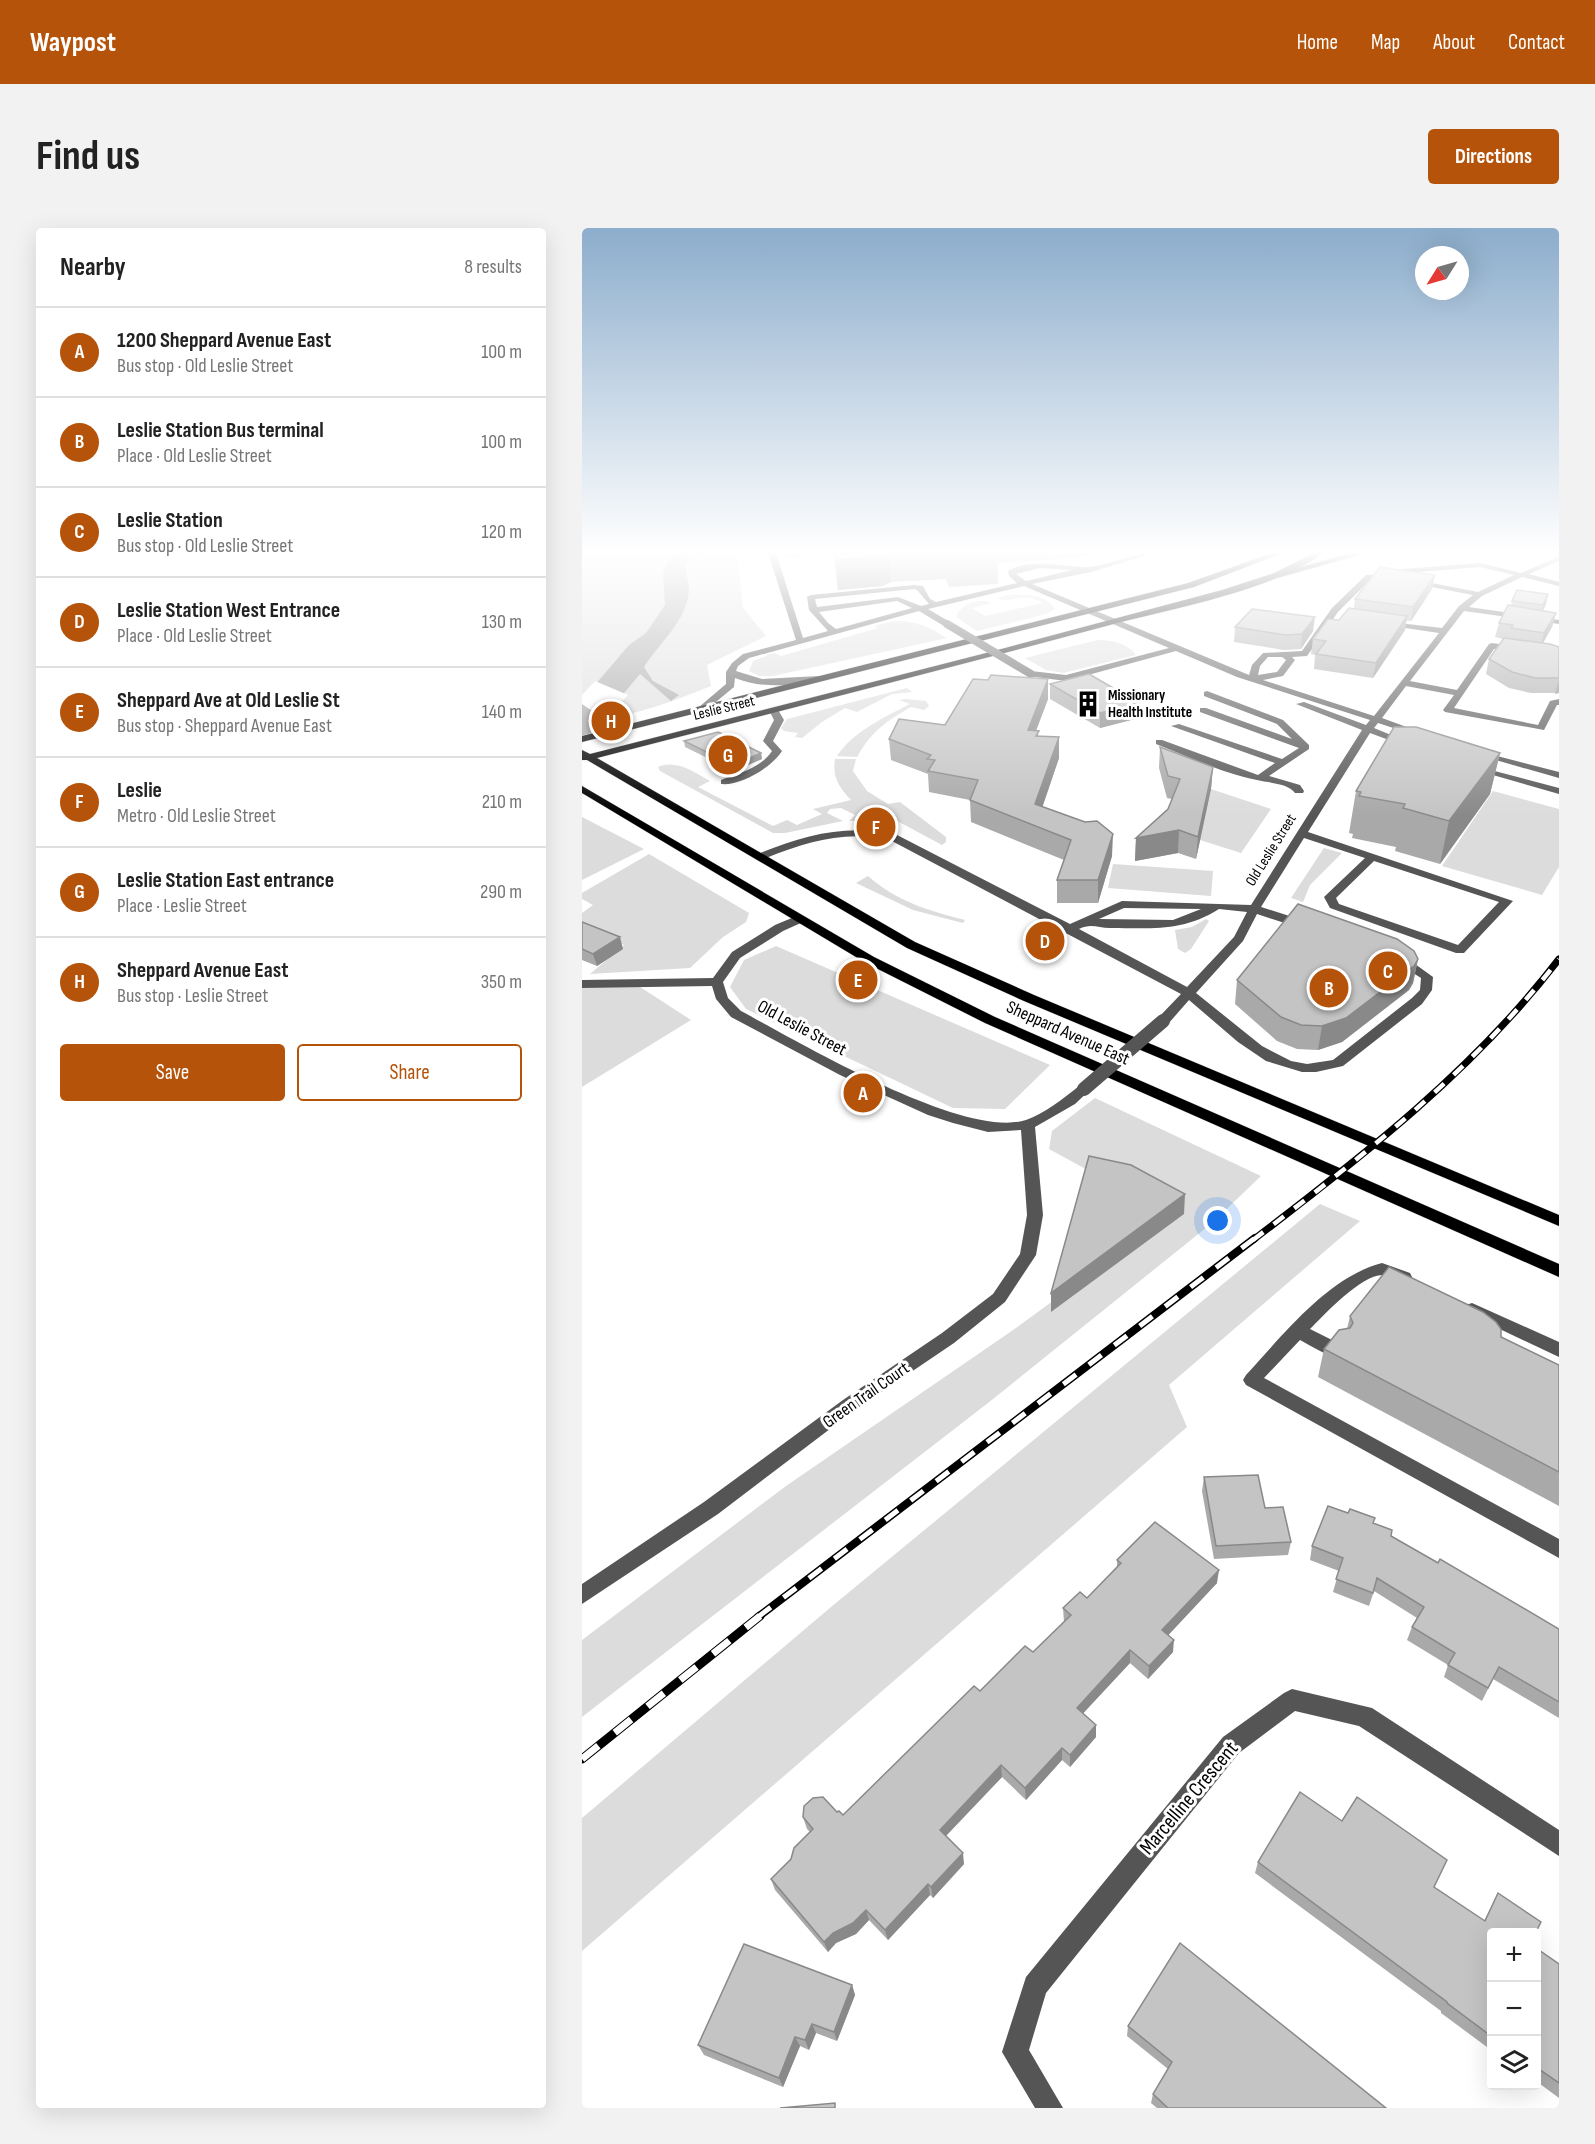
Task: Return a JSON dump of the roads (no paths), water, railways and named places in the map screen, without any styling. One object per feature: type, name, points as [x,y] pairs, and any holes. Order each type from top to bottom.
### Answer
[{"type":"main road","name":"Leslie Street","points":[[582,739],[972,641]]},
{"type":"main road","name":"Leslie Street","points":[[584,756],[774,710],[1041,641]]},
{"type":"main road","name":"Sheppard Avenue East","points":[[584,756],[762,856],[911,945],[1051,1007],[1559,1221]]},
{"type":"main road","name":"Sheppard Avenue East","points":[[582,789],[870,960],[990,1020],[1559,1271]]},
{"type":"street","points":[[702,709],[730,685],[730,672],[734,663],[746,656],[798,641]]},
{"type":"street","points":[[975,641],[1031,674],[1066,678],[1175,649]]},
{"type":"street","points":[[1156,641],[1257,681],[1430,737]]},
{"type":"street","points":[[1257,681],[1256,666],[1266,655],[1304,654],[1314,641]]},
{"type":"street","name":"Old Leslie Street","points":[[717,982],[722,999],[736,1014],[845,1072],[933,1112],[988,1127],[1028,1125],[1070,1101],[1163,1021],[1239,938],[1254,909],[1367,730],[1437,641]]},
{"type":"street","points":[[1559,656],[1492,646],[1448,710],[1541,728],[1552,703],[1559,702]]},
{"type":"street","points":[[1257,681],[1280,674],[1291,660],[1284,654]]},
{"type":"street","points":[[730,672],[745,680],[767,684],[819,679]]},
{"type":"street","points":[[1257,681],[1295,701],[1367,730],[1420,748]]},
{"type":"street","points":[[1404,683],[1460,693]]},
{"type":"street","points":[[1207,694],[1280,722],[1306,747]]},
{"type":"street","points":[[725,782],[760,768],[774,759],[777,751],[768,741],[779,720],[774,710]]},
{"type":"street","points":[[1203,710],[1306,747]]},
{"type":"street","points":[[1176,726],[1285,763]]},
{"type":"street","points":[[1159,742],[1265,779],[1284,790],[1299,791],[1323,798]]},
{"type":"street","points":[[1265,779],[1306,747]]},
{"type":"street","points":[[1473,750],[1559,775]]},
{"type":"street","points":[[1462,762],[1559,791]]},
{"type":"street","points":[[762,856],[819,835],[845,831],[880,833],[893,837],[1189,993],[1264,1053],[1284,1063],[1303,1068],[1338,1063],[1351,1055],[1417,1001],[1426,990],[1427,977],[1414,967],[1386,954]]},
{"type":"street","points":[[1301,833],[1507,901],[1460,950],[1334,906],[1330,897],[1372,857]]},
{"type":"street","points":[[1070,929],[1122,904],[1254,909],[1321,931]]},
{"type":"street","points":[[1087,920],[1104,924],[1175,924],[1220,906]]},
{"type":"street","points":[[582,984],[717,982],[736,955],[779,928],[799,919]]},
{"type":"street","name":"Green Trail Court","points":[[582,1595],[711,1508],[849,1405],[948,1338],[999,1298],[1028,1255],[1035,1215],[1028,1125]]},
{"type":"street","points":[[1418,1283],[1382,1269],[1364,1274],[1313,1315],[1252,1380],[1559,1550]]},
{"type":"street","points":[[1461,1304],[1559,1350]]},
{"type":"street","points":[[1298,1331],[1336,1350]]},
{"type":"street","name":"Marcelline Crescent","points":[[1050,2108],[1015,2052],[1035,1986],[1231,1744],[1292,1700],[1364,1716],[1559,1844]]},
{"type":"railway","points":[[1253,1240],[1376,1143],[1454,1075],[1491,1038],[1559,959]]},
{"type":"railway","points":[[758,1617],[1255,1238]]},
{"type":"railway","points":[[582,1759],[760,1616]]},
{"type":"place","name":"Missionary Health Institute","points":[[1088,704]]},
{"type":"place","name":"Sheppard Avenue East","points":[[611,721]]},
{"type":"place","name":"Leslie Station East entrance","points":[[728,755]]},
{"type":"place","name":"Leslie","points":[[876,827]]},
{"type":"place","name":"Leslie Station West Entrance","points":[[1045,941]]},
{"type":"place","name":"Leslie Station","points":[[1388,971]]},
{"type":"place","name":"Sheppard Ave at Old Leslie St","points":[[858,980]]},
{"type":"place","name":"Leslie Station Bus terminal","points":[[1329,988]]},
{"type":"place","name":"1200 Sheppard Avenue East","points":[[863,1093]]}]
